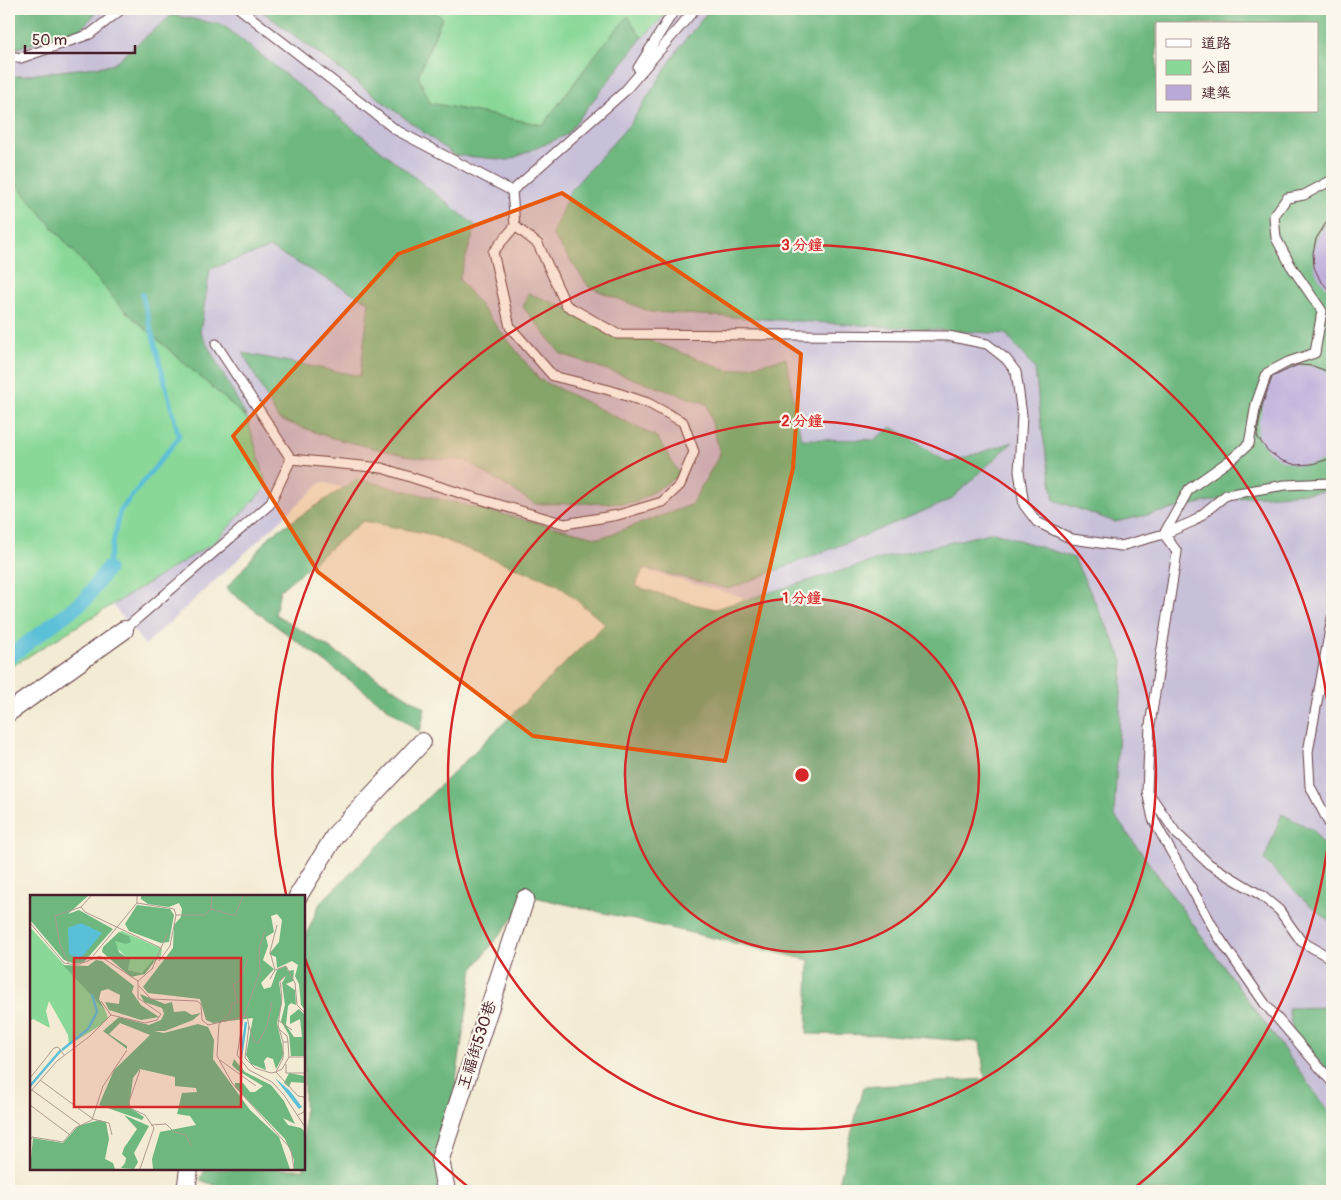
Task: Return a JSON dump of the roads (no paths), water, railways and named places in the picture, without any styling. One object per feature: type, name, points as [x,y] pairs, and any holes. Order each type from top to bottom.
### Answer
[{"type":"street","points":[[9,712],[124,630]]},
{"type":"street","points":[[299,895],[336,834],[422,742]]},
{"type":"street","name":"王福街530巷","points":[[446,1191],[440,1159],[525,899]]},
{"type":"street","points":[[186,1191],[189,1170]]},
{"type":"lane","points":[[9,56],[21,58],[90,34],[122,9]]},
{"type":"lane","points":[[240,9],[396,130],[512,191]]},
{"type":"lane","points":[[624,92],[675,9]]},
{"type":"lane","points":[[512,191],[624,92],[695,9]]},
{"type":"lane","points":[[1164,534],[1190,489],[1250,444],[1256,404],[1267,373],[1288,362],[1315,353],[1322,311],[1291,266],[1276,238],[1274,216],[1287,198],[1304,195],[1332,180]]},
{"type":"lane","points":[[291,459],[382,468],[565,524],[618,515],[662,502],[680,485],[694,452],[683,422],[648,403],[609,390],[554,376],[510,327],[494,252],[515,226],[512,191]]},
{"type":"lane","points":[[515,226],[538,244],[566,305],[618,334],[948,336],[987,344],[1006,359],[1016,372],[1022,415],[1019,471],[1024,505],[1037,522],[1072,539],[1121,546],[1164,534],[1194,521],[1226,495],[1285,485],[1332,483]]},
{"type":"lane","points":[[216,344],[291,459]]},
{"type":"lane","points":[[124,630],[270,504],[291,459]]},
{"type":"lane","points":[[1164,534],[1177,552],[1150,725],[1147,791],[1153,819],[1218,936],[1264,1004],[1332,1082]]},
{"type":"lane","points":[[1332,618],[1308,752],[1310,786],[1332,829]]},
{"type":"lane","points":[[1147,791],[1176,833],[1209,864],[1262,896],[1279,910],[1301,941],[1332,960]]},
{"type":"waterway","points":[[107,569],[120,511],[179,437],[142,294]]},
{"type":"waterway","points":[[9,657],[86,599],[107,569]]}]
